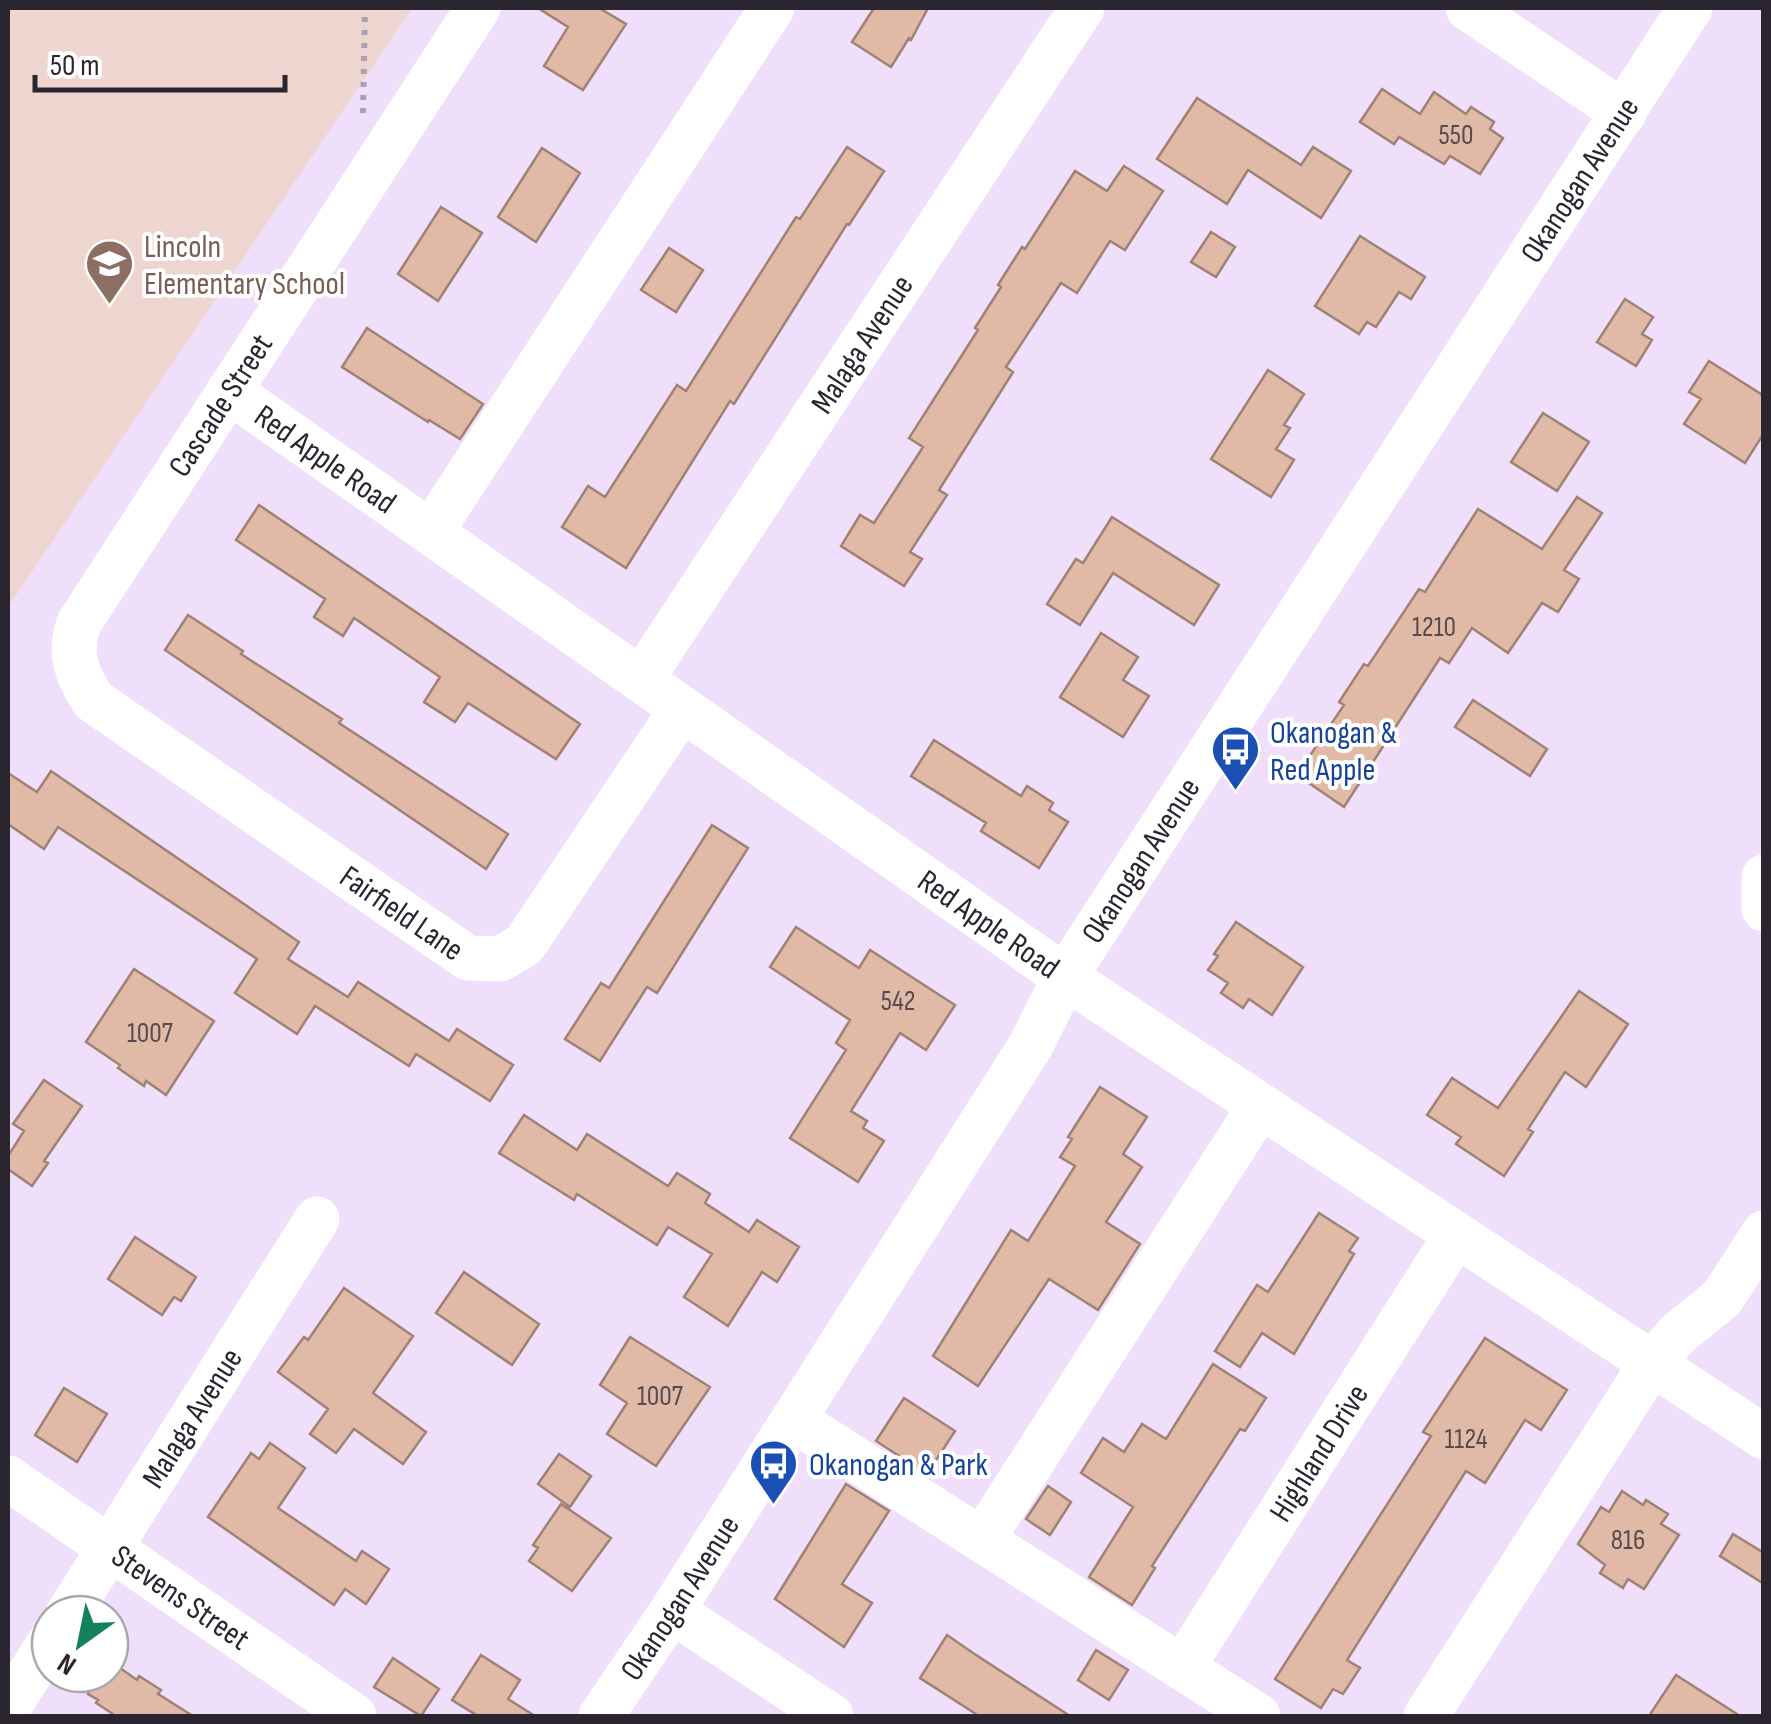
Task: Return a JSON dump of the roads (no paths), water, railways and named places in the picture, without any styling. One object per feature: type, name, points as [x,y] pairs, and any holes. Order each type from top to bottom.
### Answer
[{"type":"street","name":"Cascade Street","points":[[74,657],[73,639],[79,623],[478,8]]},
{"type":"street","points":[[430,532],[772,8]]},
{"type":"street","name":"Malaga Avenue","points":[[641,680],[1082,8]]},
{"type":"street","points":[[1468,8],[1624,113]]},
{"type":"street","name":"Okanogan Avenue","points":[[601,1716],[672,1612],[1031,1045],[1065,977],[1690,8]]},
{"type":"street","name":"Red Apple Road","points":[[229,391],[1065,977],[1764,1437]]},
{"type":"street","name":"Fairfield Lane","points":[[74,657],[79,679],[94,701],[468,958],[500,959],[524,946],[682,709]]},
{"type":"street","points":[[1764,877],[1764,909]]},
{"type":"street","points":[[982,1540],[1260,1106]]},
{"type":"street","name":"Malaga Avenue","points":[[81,1594],[317,1218]]},
{"type":"street","points":[[1426,1716],[1652,1364],[1679,1333],[1722,1298],[1764,1233]]},
{"type":"street","name":"Highland Drive","points":[[1182,1668],[1456,1235]]},
{"type":"street","points":[[794,1420],[1258,1716]]},
{"type":"street","name":"Stevens Street","points":[[8,1478],[325,1708]]},
{"type":"street","points":[[672,1612],[830,1716]]},
{"type":"street","points":[[8,1708],[30,1673]]},
{"type":"place","name":"Lincoln Elementary School","points":[[109,306]]},
{"type":"place","name":"Okanogan & Red Apple","points":[[1235,792]]},
{"type":"place","name":"Okanogan & Park","points":[[774,1506]]}]
